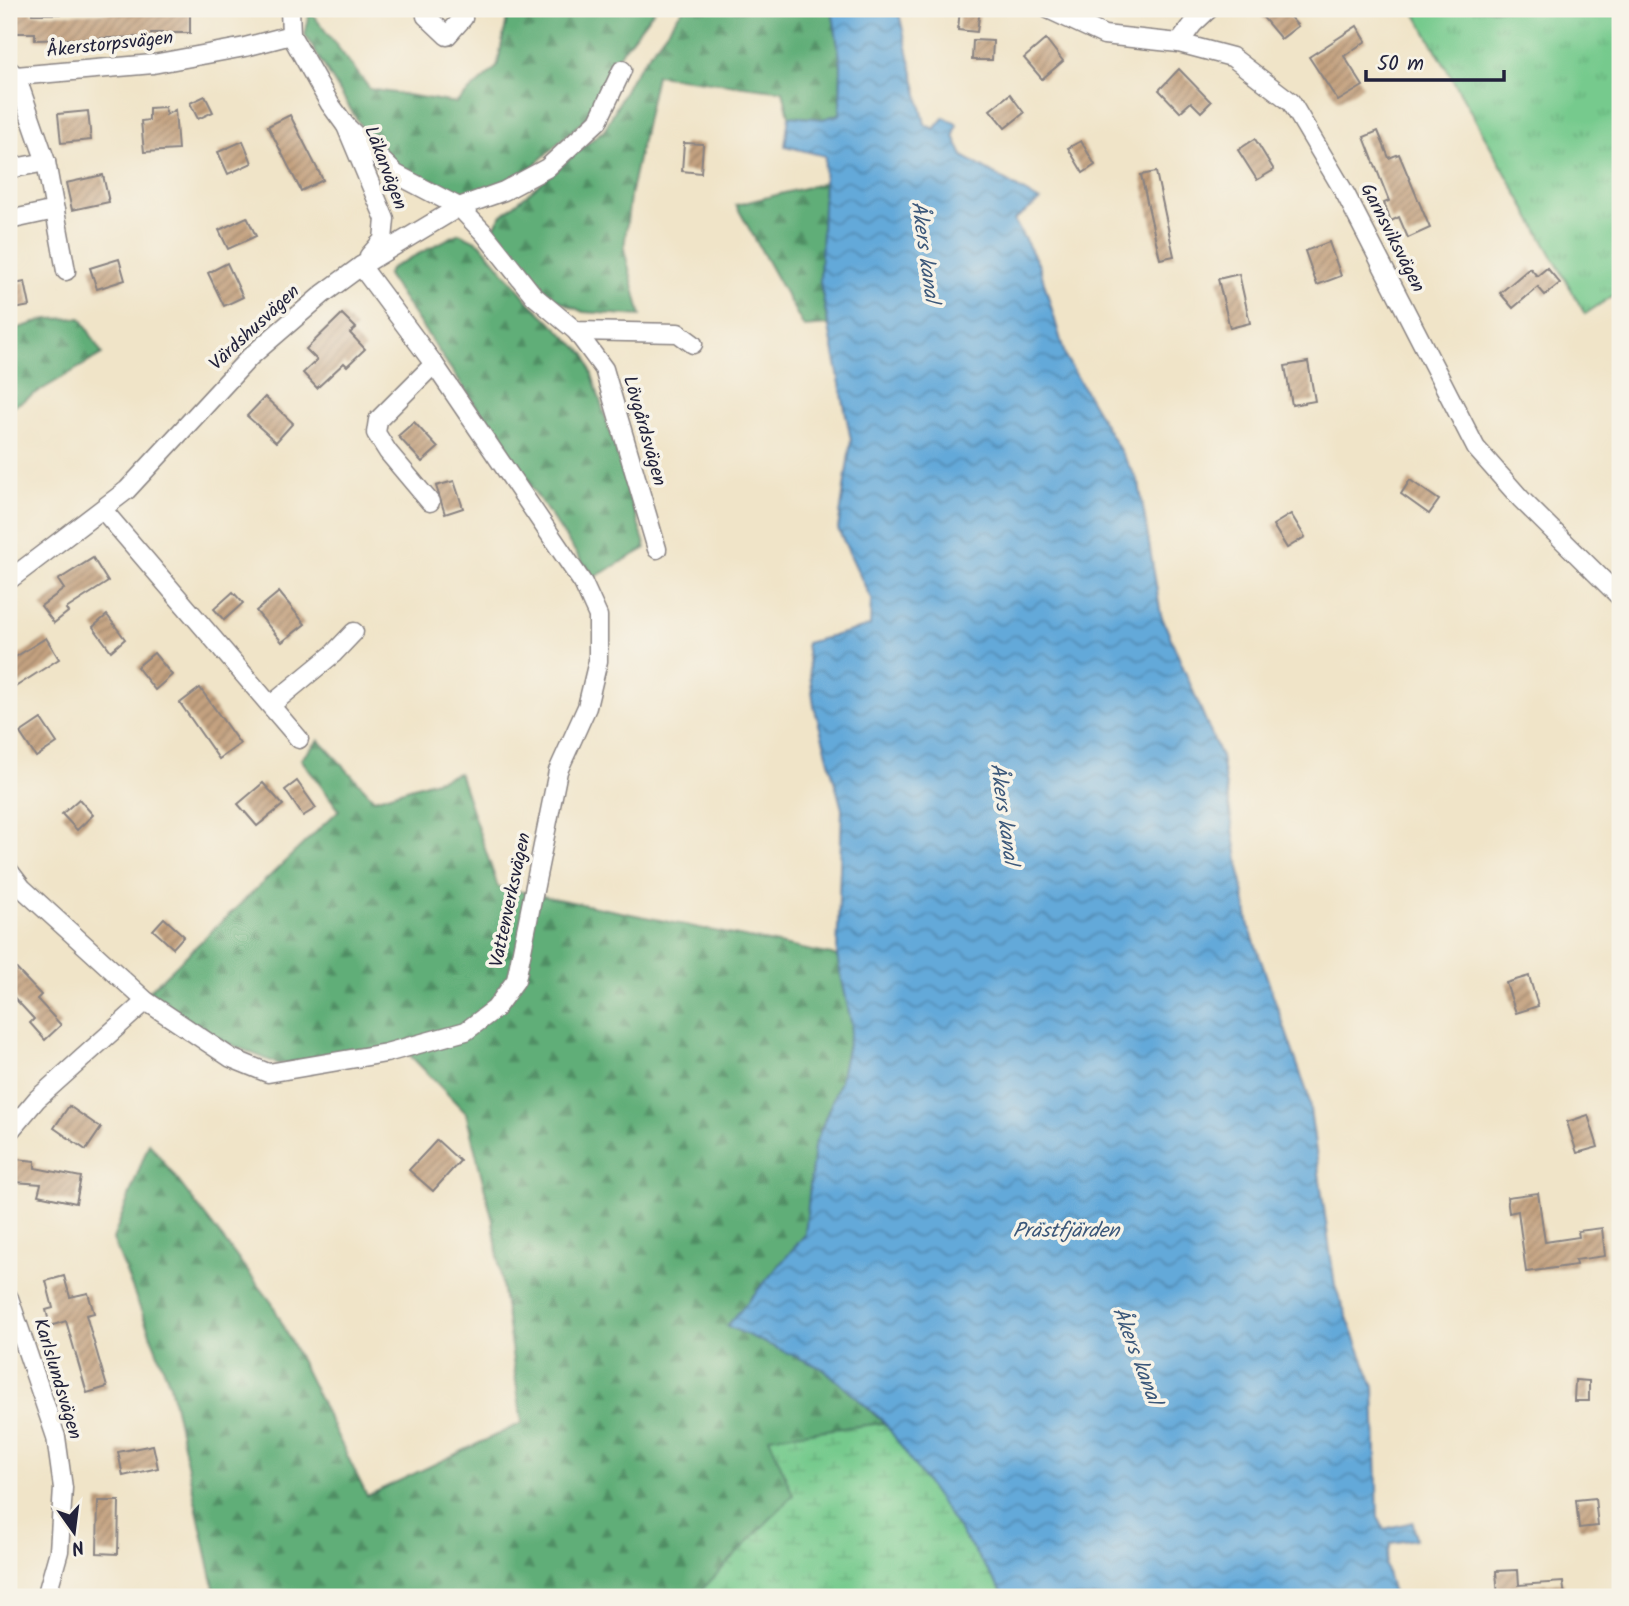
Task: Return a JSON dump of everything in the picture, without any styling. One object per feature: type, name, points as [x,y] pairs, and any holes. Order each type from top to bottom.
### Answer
[{"type":"street","name":"Läkarvägen","points":[[290,9],[291,35],[330,104],[346,126],[386,219],[383,240],[360,266]]},
{"type":"street","points":[[427,9],[426,16],[447,36],[463,18],[460,9]]},
{"type":"street","name":"Garnsviksvägen","points":[[1048,9],[1104,35],[1179,43],[1232,57],[1291,102],[1346,195],[1476,448],[1521,499],[1620,597]]},
{"type":"street","points":[[1179,43],[1209,9]]},
{"type":"street","name":"Åkerstorpsvägen","points":[[66,271],[46,162],[12,73],[153,64],[245,47],[291,35]]},
{"type":"street","name":"Värdshusvägen","points":[[9,580],[127,490],[250,357],[323,294],[360,266],[459,207],[504,191],[547,168],[598,121],[622,70]]},
{"type":"street","points":[[346,126],[396,174],[459,207]]},
{"type":"street","points":[[9,169],[46,162]]},
{"type":"street","name":"Lövgårdsvägen","points":[[459,207],[484,233],[534,296],[576,331],[604,369],[657,550]]},
{"type":"street","points":[[9,220],[55,210]]},
{"type":"street","name":"Vattenverksvägen","points":[[9,871],[22,888],[146,1001],[231,1058],[268,1073],[386,1054],[466,1031],[495,1009],[516,980],[558,771],[587,707],[598,661],[598,616],[583,583],[434,364],[360,266]]},
{"type":"street","points":[[576,331],[678,333],[693,344]]},
{"type":"street","points":[[430,502],[388,452],[376,433],[378,420],[434,364]]},
{"type":"street","points":[[103,510],[299,739]]},
{"type":"street","points":[[271,705],[333,654],[354,632]]},
{"type":"street","points":[[9,1132],[37,1099],[146,1001]]},
{"type":"street","name":"Karlslundsvägen","points":[[9,1298],[56,1437],[63,1488],[59,1551],[46,1597]]},
{"type":"green space","points":[[509,9],[655,9],[617,58],[586,118],[534,165],[479,205],[391,175],[305,35],[310,11],[370,89],[456,103],[497,67]]},
{"type":"green space","points":[[683,9],[832,9],[841,64],[840,114],[823,119],[789,116],[783,91],[656,75],[630,196],[624,249],[641,316],[583,312],[541,292],[492,230],[501,216],[605,129],[632,77]]},
{"type":"green space","points":[[1413,9],[1620,9],[1620,291],[1585,314]]},
{"type":"green space","points":[[824,183],[820,282],[828,325],[804,327],[736,205]]},
{"type":"green space","points":[[459,233],[480,243],[530,303],[586,355],[646,548],[593,578],[387,275],[391,268]]},
{"type":"green space","points":[[81,318],[102,354],[9,409],[9,331],[48,319]]},
{"type":"green space","points":[[319,740],[374,799],[459,773],[498,887],[837,956],[852,1026],[840,1081],[814,1147],[805,1235],[728,1326],[824,1369],[884,1423],[770,1437],[935,1597],[216,1597],[170,1385],[113,1239],[149,1143],[272,1303],[367,1496],[522,1423],[493,1222],[466,1113],[403,1048],[278,1064],[213,1037],[147,993],[339,810],[301,759]]},
{"type":"green space","points":[[884,1423],[1068,1597],[695,1597],[793,1495],[769,1437]]},
{"type":"water","name":"Prästfjärden","points":[[832,9],[898,9],[925,124],[934,129],[944,117],[957,124],[954,136],[963,156],[1040,201],[1014,220],[1039,265],[1066,358],[1139,483],[1161,615],[1221,757],[1249,926],[1308,1095],[1335,1286],[1374,1387],[1378,1517],[1384,1529],[1413,1522],[1416,1539],[1391,1543],[1385,1565],[1394,1597],[1006,1597],[884,1422],[824,1369],[727,1326],[805,1235],[814,1147],[840,1081],[852,1026],[837,956],[842,809],[814,706],[806,643],[870,626],[871,599],[838,529],[851,440],[820,282],[825,156],[785,146],[789,116],[823,119],[840,114],[841,64]]},
{"type":"building","points":[[9,9],[32,9],[32,14],[76,14],[190,9],[190,33],[151,33],[151,37],[35,40],[35,33],[9,33]]},
{"type":"building","points":[[960,9],[980,9],[977,32],[958,30]]},
{"type":"building","points":[[1256,9],[1283,9],[1298,26],[1281,39]]},
{"type":"building","points":[[1357,26],[1366,41],[1344,56],[1363,86],[1338,101],[1309,57]]},
{"type":"building","points":[[1046,39],[1063,61],[1042,79],[1024,58]]},
{"type":"building","points":[[973,40],[993,41],[992,60],[972,60]]},
{"type":"building","points":[[1179,69],[1211,102],[1201,112],[1191,102],[1180,112],[1159,90]]},
{"type":"building","points":[[1010,94],[1024,113],[1005,128],[990,110]]},
{"type":"building","points":[[205,96],[213,112],[198,119],[190,103]]},
{"type":"building","points":[[165,107],[166,115],[175,110],[178,150],[144,152],[141,121],[149,120],[149,108]]},
{"type":"building","points":[[88,111],[91,140],[61,143],[58,114]]},
{"type":"building","points":[[290,115],[323,180],[301,191],[268,126]]},
{"type":"building","points":[[1378,131],[1389,158],[1399,154],[1430,228],[1408,238],[1399,217],[1391,221],[1384,203],[1389,201],[1364,137]]},
{"type":"building","points":[[1255,139],[1274,170],[1257,180],[1238,150]]},
{"type":"building","points":[[243,141],[252,163],[228,174],[218,152]]},
{"type":"building","points":[[1081,141],[1095,165],[1083,173],[1068,148]]},
{"type":"building","points":[[684,143],[703,144],[701,173],[682,171]]},
{"type":"building","points":[[1156,172],[1174,256],[1160,259],[1141,175]]},
{"type":"building","points":[[103,175],[109,202],[72,210],[66,183]]},
{"type":"building","points":[[247,217],[256,236],[228,249],[219,230]]},
{"type":"building","points":[[1329,242],[1341,276],[1317,285],[1305,251]]},
{"type":"building","points":[[119,259],[125,280],[97,289],[90,268]]},
{"type":"building","points":[[227,263],[243,297],[224,306],[208,273]]},
{"type":"building","points":[[1530,268],[1537,276],[1547,268],[1560,283],[1545,295],[1538,287],[1513,308],[1500,293]]},
{"type":"building","points":[[1239,274],[1250,323],[1230,328],[1218,279]]},
{"type":"building","points":[[25,282],[30,306],[9,310],[9,285]]},
{"type":"building","points":[[342,314],[356,328],[350,333],[365,349],[347,366],[344,363],[317,388],[303,373],[317,360],[306,349]]},
{"type":"building","points":[[1308,362],[1315,401],[1292,405],[1285,366]]},
{"type":"building","points":[[265,397],[293,423],[276,442],[247,416]]},
{"type":"building","points":[[414,422],[438,448],[422,462],[398,436]]},
{"type":"building","points":[[1410,480],[1439,500],[1429,514],[1401,494]]},
{"type":"building","points":[[454,481],[463,508],[445,514],[436,486]]},
{"type":"building","points":[[1291,514],[1305,537],[1287,548],[1273,525]]},
{"type":"building","points":[[93,558],[108,582],[66,609],[68,612],[54,623],[41,606],[64,589],[58,580]]},
{"type":"building","points":[[233,592],[243,603],[224,620],[214,609]]},
{"type":"building","points":[[279,592],[305,624],[282,642],[256,611]]},
{"type":"building","points":[[107,615],[125,639],[111,651],[93,627]]},
{"type":"building","points":[[46,638],[59,659],[9,691],[9,661]]},
{"type":"building","points":[[154,653],[172,675],[155,690],[137,667]]},
{"type":"building","points":[[200,688],[240,744],[219,759],[180,703]]},
{"type":"building","points":[[41,719],[57,743],[36,757],[20,733]]},
{"type":"building","points":[[297,781],[316,808],[303,816],[285,790]]},
{"type":"building","points":[[263,783],[283,805],[257,826],[238,804]]},
{"type":"building","points":[[79,799],[93,815],[77,830],[62,814]]},
{"type":"building","points":[[164,918],[184,936],[173,948],[153,930]]},
{"type":"building","points":[[9,961],[41,995],[37,999],[61,1025],[45,1040],[30,1023],[34,1019],[9,992]]},
{"type":"building","points":[[1529,976],[1538,1006],[1516,1013],[1506,983]]},
{"type":"building","points":[[69,1106],[101,1128],[86,1150],[54,1128]]},
{"type":"building","points":[[1588,1115],[1598,1147],[1577,1153],[1567,1122]]},
{"type":"building","points":[[437,1140],[460,1161],[433,1191],[409,1170]]},
{"type":"building","points":[[16,1159],[35,1161],[35,1168],[81,1177],[76,1203],[38,1195],[41,1184],[15,1182]]},
{"type":"building","points":[[1538,1193],[1545,1242],[1579,1237],[1578,1231],[1602,1228],[1605,1256],[1575,1260],[1576,1265],[1526,1272],[1518,1211],[1509,1213],[1507,1197]]},
{"type":"building","points":[[64,1276],[70,1297],[88,1293],[94,1313],[86,1315],[107,1387],[87,1393],[66,1321],[50,1326],[46,1310],[53,1308],[46,1281]]},
{"type":"building","points":[[1575,1380],[1589,1381],[1589,1401],[1574,1401]]},
{"type":"building","points":[[153,1445],[158,1468],[123,1476],[118,1452]]},
{"type":"building","points":[[1595,1498],[1598,1526],[1579,1528],[1576,1500]]},
{"type":"building","points":[[98,1501],[119,1501],[118,1554],[97,1553]]},
{"type":"building","points":[[1518,1570],[1519,1585],[1563,1582],[1565,1597],[1498,1597],[1496,1571]]},
{"type":"water label","name":"Åkers kanal","points":[[924,252]]},
{"type":"water label","name":"Åkers kanal","points":[[1003,814]]},
{"type":"water label","name":"Åkers kanal","points":[[1136,1356]]}]
